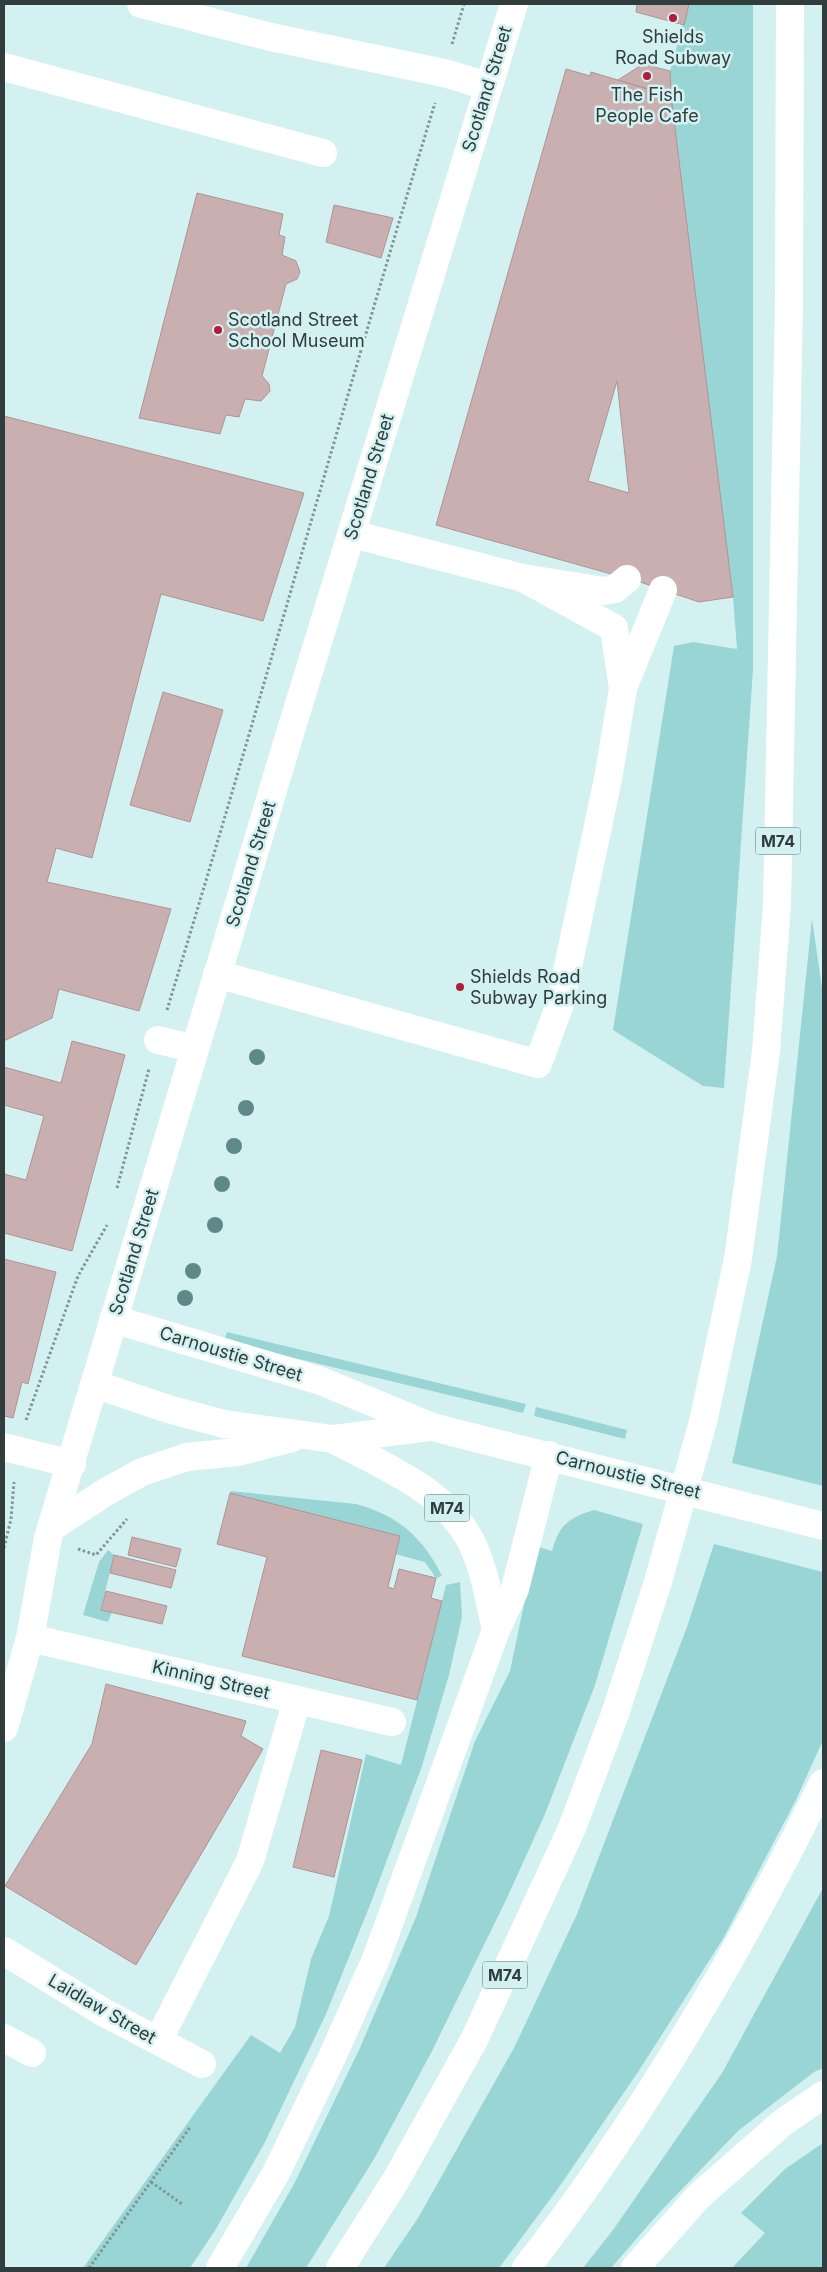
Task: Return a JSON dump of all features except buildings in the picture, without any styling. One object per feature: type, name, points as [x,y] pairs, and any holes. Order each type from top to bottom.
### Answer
[{"type":"main road","points":[[141,4],[271,36],[444,73],[488,86]]},
{"type":"main road","name":"Scotland Street","points":[[4,1728],[30,1638],[51,1528],[72,1464],[113,1319],[217,974],[514,4]]},
{"type":"main road","name":"M74","points":[[340,2268],[396,2180],[474,2040],[572,1828],[632,1663],[703,1422],[738,1259],[766,1051],[777,905],[789,302],[790,4]]},
{"type":"main road","points":[[4,67],[323,153]]},
{"type":"main road","points":[[352,534],[523,578],[604,591],[615,589],[627,579]]},
{"type":"main road","points":[[523,578],[614,628],[623,688]]},
{"type":"main road","points":[[217,974],[538,1064],[560,1004],[598,830],[623,688],[663,590]]},
{"type":"main road","points":[[158,1040],[195,1048]]},
{"type":"main road","name":"Carnoustie Street","points":[[113,1319],[321,1381],[432,1426],[823,1526]]},
{"type":"main road","name":"Carnoustie Street","points":[[94,1384],[168,1410],[224,1424],[333,1440],[432,1426]]},
{"type":"main road","name":"Carnoustie Street","points":[[51,1528],[104,1493],[142,1472],[187,1457],[238,1452],[302,1435]]},
{"type":"main road","name":"M74","points":[[333,1440],[416,1485],[446,1506],[468,1536],[482,1569],[496,1630]]},
{"type":"main road","points":[[10,1449],[72,1464]]},
{"type":"main road","points":[[220,2268],[276,2173],[372,1968],[496,1630],[515,1589],[549,1455]]},
{"type":"main road","name":"Kinning Street","points":[[30,1638],[392,1722]]},
{"type":"main road","points":[[158,2041],[250,1861],[297,1700]]},
{"type":"main road","points":[[526,2268],[630,2125],[698,2014],[764,1900],[823,1782]]},
{"type":"main road","name":"Laidlaw Street","points":[[5,1955],[103,2012],[202,2064]]},
{"type":"main road","points":[[4,2038],[32,2053]]},
{"type":"main road","points":[[635,2268],[698,2197],[741,2157],[782,2123],[823,2096]]},
{"type":"path","points":[[116,1194],[139,1101],[253,726],[360,348],[464,4]]},
{"type":"path","points":[[4,1548],[11,1519],[10,1449],[78,1276],[109,1222]]},
{"type":"path","points":[[89,2268],[191,2126]]},
{"type":"path","points":[[152,2182],[182,2204]]},
{"type":"shaded area","points":[[689,4],[753,4],[753,670],[724,1088],[703,1086],[613,1030],[674,646],[693,642],[737,649],[733,597],[671,96],[670,71]]},
{"type":"shaded area","points":[[812,919],[823,995],[823,1486],[732,1463],[777,1256]]},
{"type":"shaded area","points":[[227,1332],[526,1404],[523,1413],[224,1341]]},
{"type":"shaded area","points":[[536,1407],[627,1430],[625,1439],[534,1416]]},
{"type":"shaded area","points":[[231,1491],[356,1504],[384,1514],[396,1521],[417,1539],[435,1562],[442,1576],[436,1578],[425,1562],[395,1554],[400,1536],[230,1493]]},
{"type":"shaded area","points":[[594,1510],[643,1524],[595,1685],[545,1814],[507,1898],[431,2053],[374,2159],[306,2268],[246,2268],[294,2184],[359,2050],[416,1917],[475,1741],[510,1671],[539,1547],[552,1551],[558,1535],[566,1524],[577,1516]]},
{"type":"shaded area","points":[[714,1544],[823,1572],[823,1740],[796,1800],[723,1939],[638,2072],[557,2190],[499,2268],[384,2268],[418,2218],[514,2048],[577,1914],[687,1627]]},
{"type":"shaded area","points":[[108,1550],[114,1555],[101,1609],[112,1612],[108,1622],[83,1615],[99,1562]]},
{"type":"shaded area","points":[[460,1582],[462,1617],[449,1675],[422,1766],[372,1900],[326,2014],[265,2142],[216,2229],[190,2268],[83,2268],[251,2035],[280,2053],[295,2027],[311,1959],[329,1916],[366,1754],[401,1765],[446,1585]]},
{"type":"shaded area","points":[[823,1888],[823,2068],[814,2072],[738,2131],[659,2213],[611,2268],[583,2268],[613,2230],[722,2073]]},
{"type":"shaded area","points":[[823,2143],[823,2268],[732,2268],[765,2233],[741,2213],[785,2169]]},
{"type":"place","name":"Shields Road Subway","points":[[673,18]]},
{"type":"place","name":"The Fish People Cafe","points":[[647,76]]},
{"type":"place","name":"Scotland Street School Museum","points":[[218,330]]},
{"type":"place","name":"Shields Road Subway Parking","points":[[460,987]]}]
